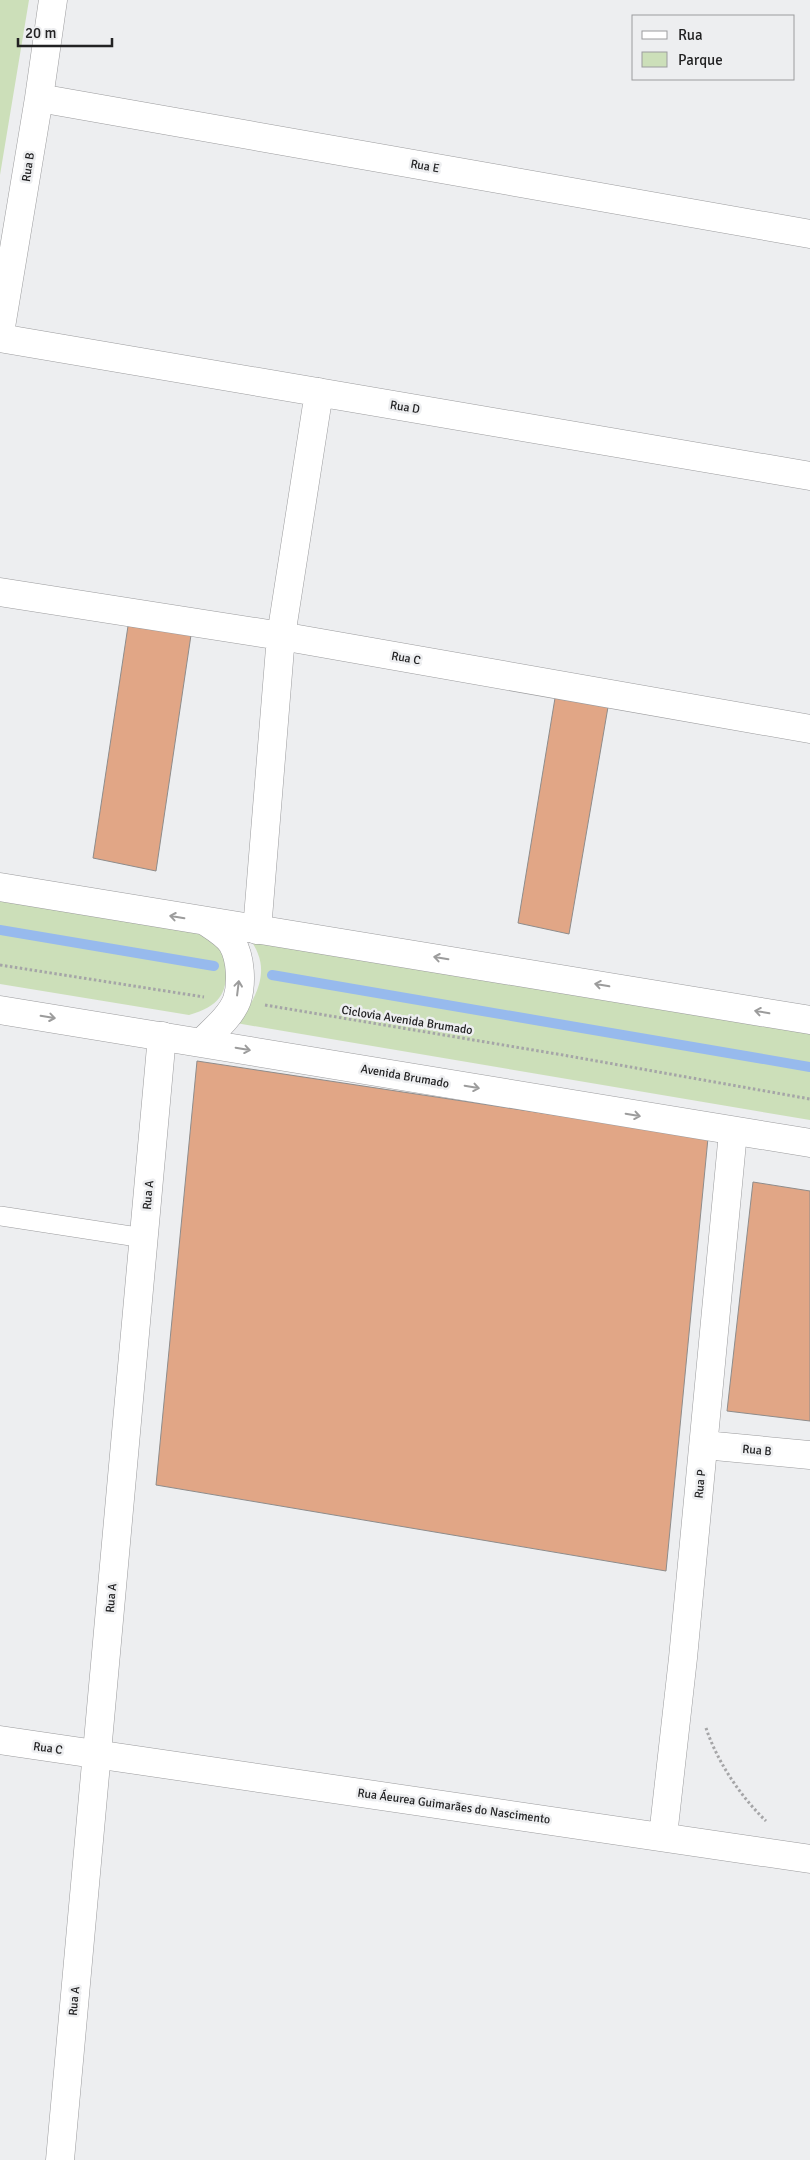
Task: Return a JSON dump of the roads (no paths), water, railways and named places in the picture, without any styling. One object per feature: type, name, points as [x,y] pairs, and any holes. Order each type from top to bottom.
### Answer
[{"type":"street","name":"Rua B","points":[[0,333],[39,98],[53,0]]},
{"type":"street","name":"Rua E","points":[[39,98],[810,234]]},
{"type":"street","name":"Rua D","points":[[0,338],[810,476]]},
{"type":"street","points":[[257,930],[281,636],[319,392]]},
{"type":"street","name":"Rua C","points":[[0,592],[281,636],[810,730]]},
{"type":"street","points":[[0,887],[257,930],[443,958],[810,1020]]},
{"type":"street","points":[[202,1042],[227,1016],[237,1000],[240,977],[235,952],[231,943],[224,935],[205,921]]},
{"type":"street","name":"Avenida Brumado","points":[[0,1010],[810,1144]]},
{"type":"street","name":"Rua A","points":[[60,2160],[162,1036]]},
{"type":"street","name":"Rua P","points":[[663,1836],[704,1445],[733,1132]]},
{"type":"street","name":"Rua B","points":[[704,1445],[810,1455]]},
{"type":"street","name":"Rua C","points":[[0,1740],[97,1754]]},
{"type":"street","name":"Rua Áeurea Guimarães do Nascimento","points":[[97,1754],[810,1859]]},
{"type":"lane","points":[[0,1216],[144,1238]]},
{"type":"waterway","points":[[0,930],[214,966]]},
{"type":"waterway","points":[[272,975],[810,1067]]}]
